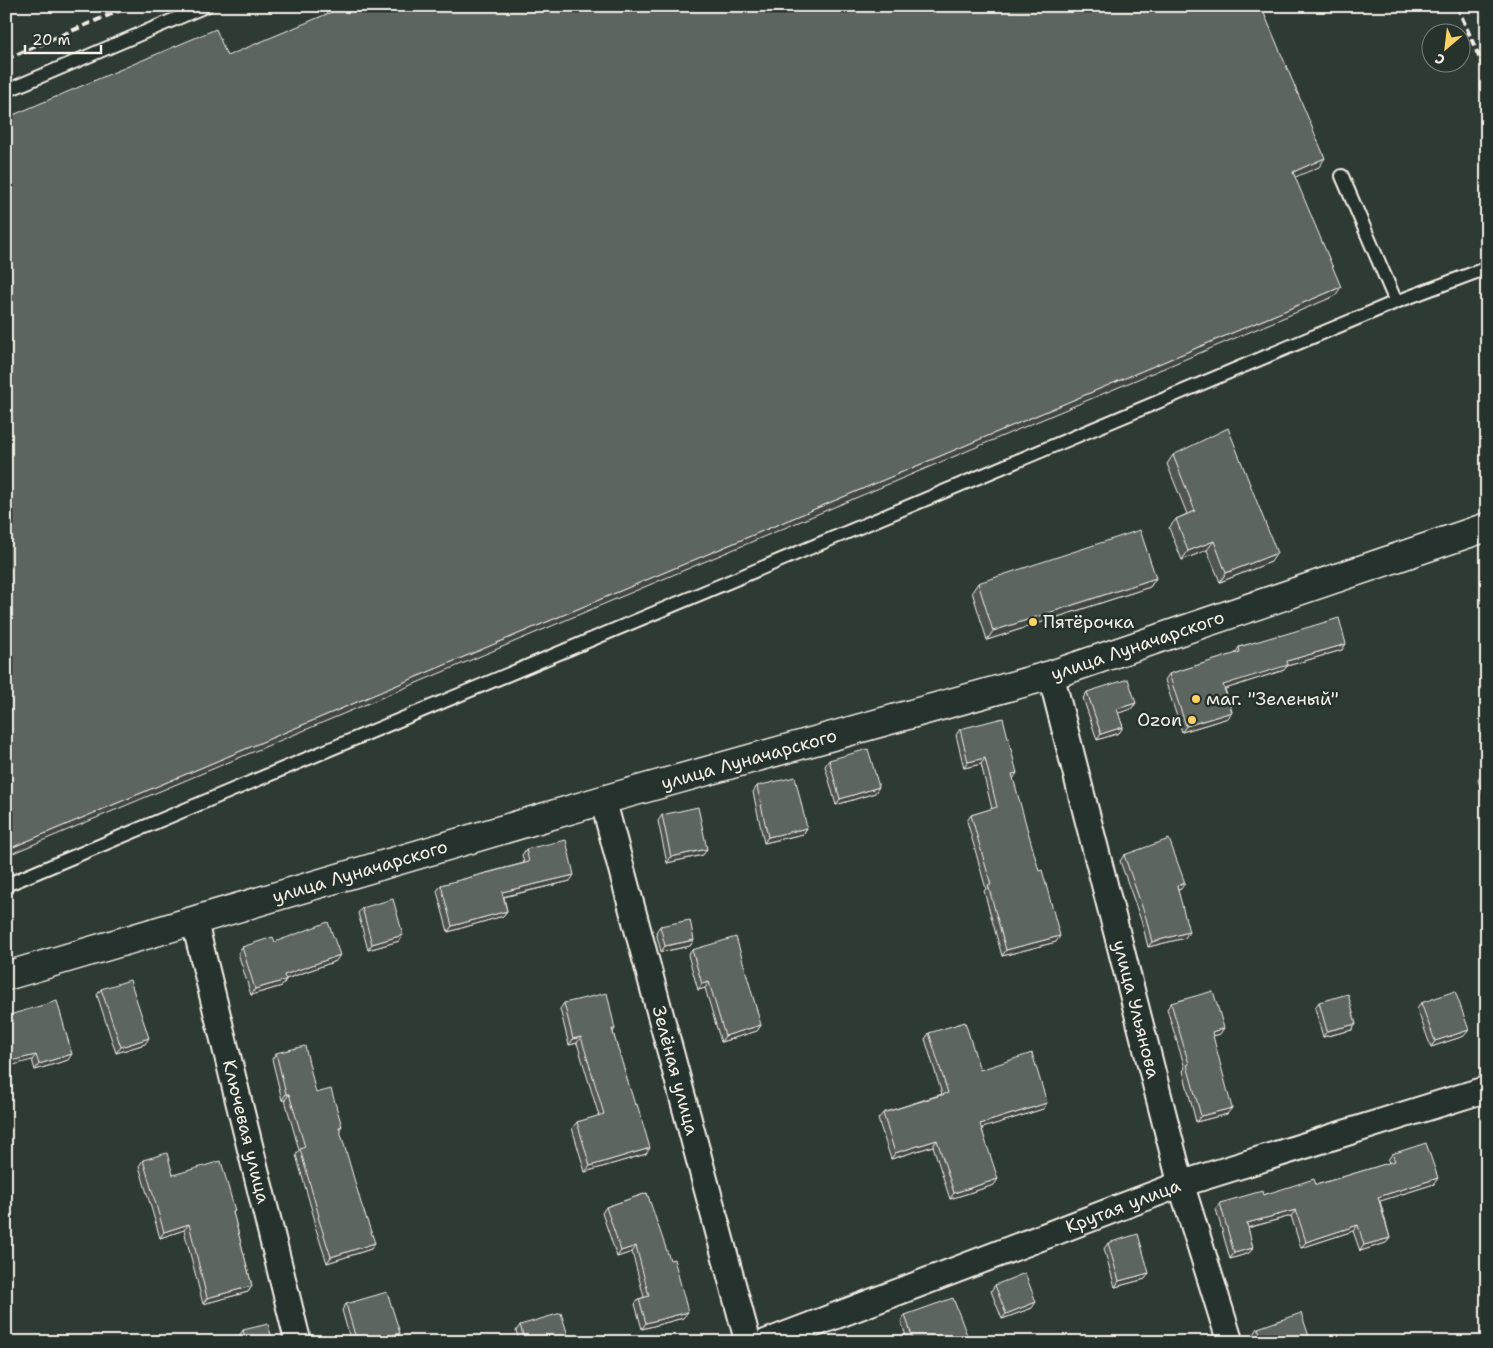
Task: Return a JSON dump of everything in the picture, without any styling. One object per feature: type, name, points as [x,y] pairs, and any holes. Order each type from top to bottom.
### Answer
[{"type":"street","name":"улица Луначарского","points":[[6,976],[602,800],[1051,675],[1487,527]]},
{"type":"street","name":"улица Ульянова","points":[[1051,675],[1181,1184],[1230,1342]]},
{"type":"street","name":"Зелёная улица","points":[[602,800],[748,1342]]},
{"type":"street","name":"Ключевая улица","points":[[194,920],[298,1342]]},
{"type":"street","name":"Крутая улица","points":[[767,1342],[1181,1184],[1487,1089]]},
{"type":"lane","points":[[6,91],[206,6]]},
{"type":"lane","points":[[1342,176],[1396,302]]},
{"type":"lane","points":[[6,885],[1396,302],[1487,268]]},
{"type":"building","points":[[346,6],[1261,6],[1325,158],[1293,172],[1341,287],[6,850],[6,118],[216,29],[227,56]]},
{"type":"building","points":[[1228,428],[1277,553],[1226,573],[1214,541],[1188,551],[1176,519],[1195,511],[1173,455]]},
{"type":"building","points":[[1140,530],[1156,578],[993,631],[978,583]]},
{"type":"building","points":[[1339,618],[1346,644],[1287,661],[1288,665],[1223,685],[1232,712],[1186,726],[1169,674],[1240,652],[1239,647]]},
{"type":"building","points":[[1128,679],[1136,703],[1117,709],[1123,727],[1101,734],[1087,692]]},
{"type":"building","points":[[1003,718],[1017,773],[1012,774],[1039,871],[1042,870],[1060,936],[1006,950],[988,885],[991,885],[971,815],[997,807],[985,758],[968,762],[960,729]]},
{"type":"building","points":[[868,749],[879,787],[840,799],[829,760]]},
{"type":"building","points":[[1487,773],[1487,790],[1482,774]]},
{"type":"building","points":[[795,777],[807,828],[768,837],[757,786]]},
{"type":"building","points":[[698,807],[707,849],[671,857],[662,815]]},
{"type":"building","points":[[1169,839],[1185,883],[1177,886],[1189,932],[1152,942],[1146,918],[1124,855]]},
{"type":"building","points":[[566,840],[574,875],[502,892],[507,911],[452,926],[441,885],[529,862],[526,849]]},
{"type":"building","points":[[393,899],[403,935],[372,944],[362,908]]},
{"type":"building","points":[[690,920],[694,940],[665,946],[660,926]]},
{"type":"building","points":[[328,922],[340,955],[284,975],[286,980],[255,989],[242,947],[273,937],[275,942]]},
{"type":"building","points":[[736,937],[761,1025],[725,1036],[709,982],[702,984],[692,950]]},
{"type":"building","points":[[130,980],[149,1038],[121,1047],[101,989]]},
{"type":"building","points":[[1213,991],[1224,1028],[1212,1032],[1232,1108],[1201,1116],[1187,1065],[1189,1064],[1171,1003]]},
{"type":"building","points":[[1455,991],[1469,1030],[1435,1041],[1421,1003]]},
{"type":"building","points":[[607,993],[615,1029],[612,1029],[650,1148],[590,1166],[577,1122],[604,1114],[581,1037],[573,1039],[564,1003]]},
{"type":"building","points":[[1348,994],[1356,1024],[1327,1031],[1319,1002]]},
{"type":"building","points":[[57,1001],[72,1054],[39,1064],[36,1055],[6,1062],[6,1016]]},
{"type":"building","points":[[965,1022],[980,1070],[1032,1053],[1047,1103],[980,1124],[998,1179],[954,1193],[937,1140],[895,1153],[883,1113],[948,1093],[929,1033]]},
{"type":"building","points":[[305,1046],[316,1093],[331,1089],[342,1126],[339,1127],[361,1203],[375,1243],[331,1257],[300,1149],[305,1147],[289,1094],[286,1094],[276,1053]]},
{"type":"building","points":[[1426,1143],[1438,1178],[1378,1197],[1390,1238],[1364,1245],[1358,1225],[1306,1242],[1296,1210],[1247,1223],[1253,1248],[1234,1253],[1220,1203],[1262,1191],[1263,1195],[1314,1179],[1316,1185],[1395,1161],[1392,1154]]},
{"type":"building","points":[[167,1153],[173,1175],[221,1161],[235,1211],[233,1212],[252,1286],[207,1298],[189,1224],[164,1232],[143,1160]]},
{"type":"building","points":[[647,1193],[670,1260],[674,1259],[688,1312],[646,1323],[639,1299],[649,1296],[636,1246],[621,1251],[606,1207]]},
{"type":"building","points":[[1138,1234],[1149,1273],[1119,1281],[1108,1243]]},
{"type":"building","points":[[1025,1273],[1036,1302],[1006,1314],[995,1285]]},
{"type":"building","points":[[387,1292],[400,1333],[372,1342],[357,1342],[346,1304]]},
{"type":"building","points":[[953,1298],[967,1335],[947,1342],[914,1342],[905,1315]]},
{"type":"building","points":[[561,1313],[570,1342],[525,1342],[520,1325]]},
{"type":"building","points":[[1301,1313],[1311,1342],[1263,1342],[1258,1328]]},
{"type":"building","points":[[268,1324],[273,1342],[246,1342],[243,1330]]},
{"type":"railway","points":[[6,59],[130,6]]},
{"type":"railway","points":[[1457,6],[1487,75]]},
{"type":"place","name":"Пятёрочка","points":[[1033,622]]},
{"type":"place","name":"маг. \"Зеленый\"","points":[[1196,699]]},
{"type":"place","name":"Ozon","points":[[1192,720]]}]
